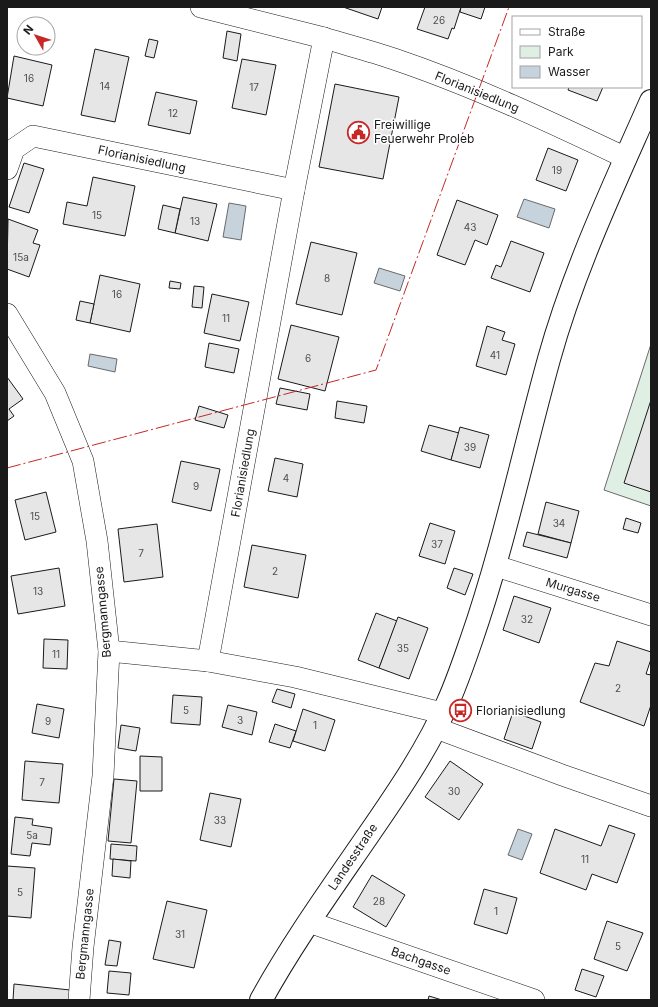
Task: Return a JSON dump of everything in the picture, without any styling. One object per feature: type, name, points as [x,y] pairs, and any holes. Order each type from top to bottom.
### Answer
[{"type":"main road","name":"Landesstraße","points":[[261,1000],[308,922],[396,795],[439,721],[457,681],[496,566],[549,359],[564,309],[586,248],[651,101]]},
{"type":"street","name":"Florianisiedlung","points":[[201,7],[324,38],[394,59],[529,112],[626,158]]},
{"type":"street","name":"Florianisiedlung","points":[[208,661],[294,190],[324,38]]},
{"type":"street","name":"Florianisiedlung","points":[[7,169],[14,149],[33,136],[294,190]]},
{"type":"street","name":"Bergmanngasse","points":[[7,314],[55,393],[83,461],[96,542],[109,651],[103,776],[83,947],[79,1000]]},
{"type":"street","name":"Murgasse","points":[[496,566],[651,615]]},
{"type":"street","points":[[109,651],[208,661],[295,677],[439,721],[562,775],[651,806]]},
{"type":"street","name":"Bachgasse","points":[[308,922],[534,1000]]},
{"type":"green space","points":[[651,344],[651,506],[604,490]]},
{"type":"water","points":[[524,199],[555,209],[549,228],[517,217]]},
{"type":"water","points":[[229,203],[246,206],[241,240],[223,237]]},
{"type":"water","points":[[379,268],[405,276],[400,291],[374,283]]},
{"type":"water","points":[[90,354],[117,359],[115,372],[88,366]]},
{"type":"water","points":[[518,829],[532,834],[522,860],[508,855]]},
{"type":"building","points":[[343,7],[382,7],[378,19]]},
{"type":"building","points":[[425,7],[461,7],[454,29],[452,28],[448,39],[417,29]]},
{"type":"building","points":[[461,7],[485,7],[481,19],[460,12]]},
{"type":"building","points":[[227,31],[241,34],[237,61],[223,58]]},
{"type":"building","points":[[149,39],[158,41],[154,58],[145,56]]},
{"type":"building","points":[[95,49],[129,57],[115,122],[81,115]]},
{"type":"building","points":[[14,56],[52,65],[43,106],[7,98]]},
{"type":"building","points":[[242,59],[276,65],[266,115],[232,108]]},
{"type":"building","name":"Freiwillige Feuerwehr Proleb","points":[[335,84],[399,97],[383,179],[319,167]]},
{"type":"building","points":[[569,88],[603,88],[597,101],[568,90]]},
{"type":"building","points":[[156,92],[197,101],[190,134],[148,125]]},
{"type":"building","points":[[548,148],[578,160],[566,191],[536,180]]},
{"type":"building","points":[[24,163],[44,169],[29,213],[9,207]]},
{"type":"building","points":[[93,177],[135,186],[125,236],[63,224],[67,202],[87,206]]},
{"type":"building","points":[[183,197],[217,204],[208,241],[175,233]]},
{"type":"building","points":[[457,200],[498,215],[487,245],[475,240],[465,265],[437,255]]},
{"type":"building","points":[[163,205],[180,209],[175,233],[158,229]]},
{"type":"building","points":[[8,219],[38,230],[33,243],[40,245],[29,277],[7,269]]},
{"type":"building","points":[[511,241],[544,253],[530,292],[491,278],[496,265],[501,267]]},
{"type":"building","points":[[311,242],[357,253],[342,315],[296,304]]},
{"type":"building","points":[[100,275],[140,284],[130,332],[90,323]]},
{"type":"building","points":[[170,281],[181,283],[180,289],[169,288]]},
{"type":"building","points":[[194,286],[204,287],[202,308],[192,307]]},
{"type":"building","points":[[212,294],[249,302],[240,341],[204,333]]},
{"type":"building","points":[[80,301],[94,304],[90,323],[76,320]]},
{"type":"building","points":[[291,325],[339,337],[325,391],[278,379]]},
{"type":"building","points":[[487,326],[505,332],[502,340],[515,344],[506,375],[476,366]]},
{"type":"building","points":[[209,343],[239,349],[234,373],[205,367]]},
{"type":"building","points":[[7,377],[23,399],[9,409],[14,416],[7,421]]},
{"type":"building","points":[[280,388],[310,394],[307,410],[276,404]]},
{"type":"building","points":[[651,400],[651,492],[624,483]]},
{"type":"building","points":[[337,401],[367,406],[364,423],[335,418]]},
{"type":"building","points":[[199,406],[228,415],[224,428],[195,420]]},
{"type":"building","points":[[429,425],[459,433],[451,460],[421,451]]},
{"type":"building","points":[[460,427],[489,435],[480,468],[451,460]]},
{"type":"building","points":[[275,458],[303,464],[297,497],[268,491]]},
{"type":"building","points":[[181,461],[220,469],[211,511],[172,502]]},
{"type":"building","points":[[46,492],[56,532],[25,540],[15,500]]},
{"type":"building","points":[[546,502],[579,511],[571,543],[538,534]]},
{"type":"building","points":[[626,518],[641,523],[638,533],[623,529]]},
{"type":"building","points":[[430,523],[455,531],[445,564],[419,556]]},
{"type":"building","points":[[157,524],[163,577],[124,582],[118,529]]},
{"type":"building","points":[[527,532],[571,543],[567,558],[523,546]]},
{"type":"building","points":[[252,545],[306,555],[298,598],[244,587]]},
{"type":"building","points":[[59,568],[65,606],[18,614],[11,576]]},
{"type":"building","points":[[454,568],[473,574],[465,595],[447,588]]},
{"type":"building","points":[[514,596],[551,608],[539,643],[503,630]]},
{"type":"building","points":[[376,613],[397,621],[379,668],[358,660]]},
{"type":"building","points":[[398,617],[428,628],[409,679],[379,668]]},
{"type":"building","points":[[44,639],[68,640],[67,669],[43,668]]},
{"type":"building","points":[[617,641],[651,652],[651,659],[646,674],[651,675],[651,705],[644,726],[580,702],[595,663],[609,666]]},
{"type":"building","points":[[277,689],[295,694],[291,708],[272,702]]},
{"type":"building","points":[[173,695],[202,697],[200,725],[171,723]]},
{"type":"building","points":[[37,704],[64,709],[59,738],[32,733]]},
{"type":"building","points":[[228,705],[257,712],[252,735],[222,727]]},
{"type":"building","points":[[303,709],[335,720],[325,751],[293,741]]},
{"type":"building","points":[[513,712],[541,722],[532,749],[504,739]]},
{"type":"building","points":[[275,724],[296,731],[290,748],[269,742]]},
{"type":"building","points":[[121,725],[140,728],[136,751],[118,748]]},
{"type":"building","points":[[140,756],[162,757],[162,791],[140,791]]},
{"type":"building","points":[[25,761],[63,764],[59,803],[22,800]]},
{"type":"building","points":[[450,761],[483,784],[459,820],[425,797]]},
{"type":"building","points":[[114,779],[137,781],[131,843],[108,841]]},
{"type":"building","points":[[210,793],[241,799],[231,847],[200,840]]},
{"type":"building","points":[[15,817],[33,819],[32,825],[52,828],[50,845],[32,843],[30,856],[11,854]]},
{"type":"building","points":[[609,825],[635,834],[617,883],[592,874],[586,890],[540,873],[555,829],[601,846]]},
{"type":"building","points":[[111,844],[137,846],[136,861],[110,859]]},
{"type":"building","points":[[113,859],[131,861],[130,878],[112,876]]},
{"type":"building","points":[[7,866],[35,868],[31,918],[7,916]]},
{"type":"building","points":[[372,875],[405,895],[386,927],[353,907]]},
{"type":"building","points":[[484,889],[517,898],[507,934],[474,924]]},
{"type":"building","points":[[167,901],[207,910],[194,968],[153,959]]},
{"type":"building","points":[[607,921],[643,933],[627,971],[594,959]]},
{"type":"building","points":[[109,940],[121,942],[117,966],[105,965]]},
{"type":"building","points":[[582,969],[604,976],[596,997],[575,990]]},
{"type":"building","points":[[109,971],[131,973],[129,995],[107,993]]},
{"type":"building","points":[[14,984],[70,990],[69,1000],[13,1000]]},
{"type":"building","points":[[429,996],[442,1000],[428,1000]]},
{"type":"power","points":[[7,468],[376,370],[509,7]]},
{"type":"place","name":"Freiwillige Feuerwehr Proleb","points":[[359,132]]},
{"type":"place","name":"Florianisiedlung","points":[[460,711]]}]
